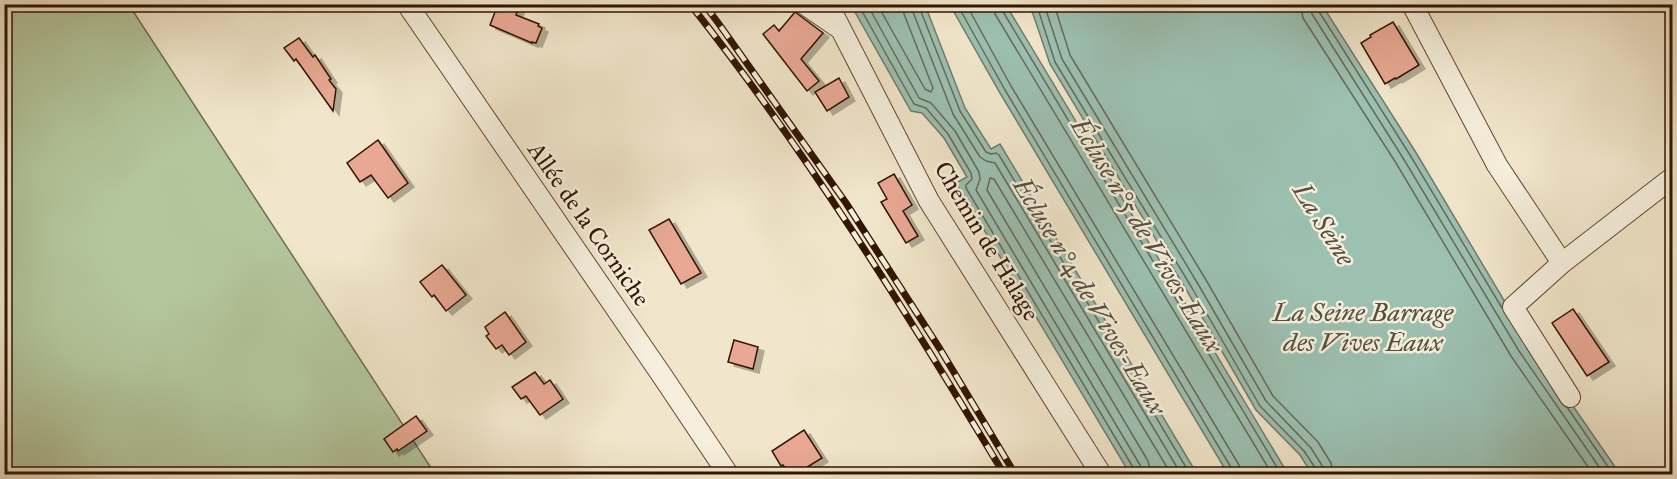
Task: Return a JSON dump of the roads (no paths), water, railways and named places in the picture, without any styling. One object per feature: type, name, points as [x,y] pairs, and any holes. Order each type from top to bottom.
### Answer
[{"type":"street","name":"Allée de la Corniche","points":[[406,4],[728,474]]},
{"type":"street","points":[[804,4],[840,28]]},
{"type":"street","name":"Chemin de Halage","points":[[828,4],[929,201],[1101,474]]},
{"type":"street","points":[[1412,4],[1497,165],[1562,263]]},
{"type":"street","points":[[1570,397],[1513,307],[1562,263],[1672,178]]},
{"type":"water","name":"Écluse n°4 de Vives-Eaux","points":[[851,5],[925,5],[965,108],[991,149],[1000,144],[1197,474],[1130,474],[956,183],[967,177],[944,138],[922,113],[911,111]]},
{"type":"water","name":"La Seine Barrage des Vives Eaux","points":[[950,5],[1006,5],[1288,474],[1228,474],[1000,93]]},
{"type":"water","name":"La Seine Barrage des Vives Eaux","points":[[1028,5],[1322,5],[1415,151],[1530,344],[1620,474],[1312,474],[1300,455],[1256,410],[1050,64]]},
{"type":"railway","points":[[690,4],[775,117],[815,175],[930,353],[1004,474]]},
{"type":"railway","points":[[704,4],[846,203],[940,349],[1015,474]]},
{"type":"water label","name":"La Seine","points":[[1324,224]]},
{"type":"water label","name":"Écluse n°5 de Vives-Eaux","points":[[1147,235]]}]
